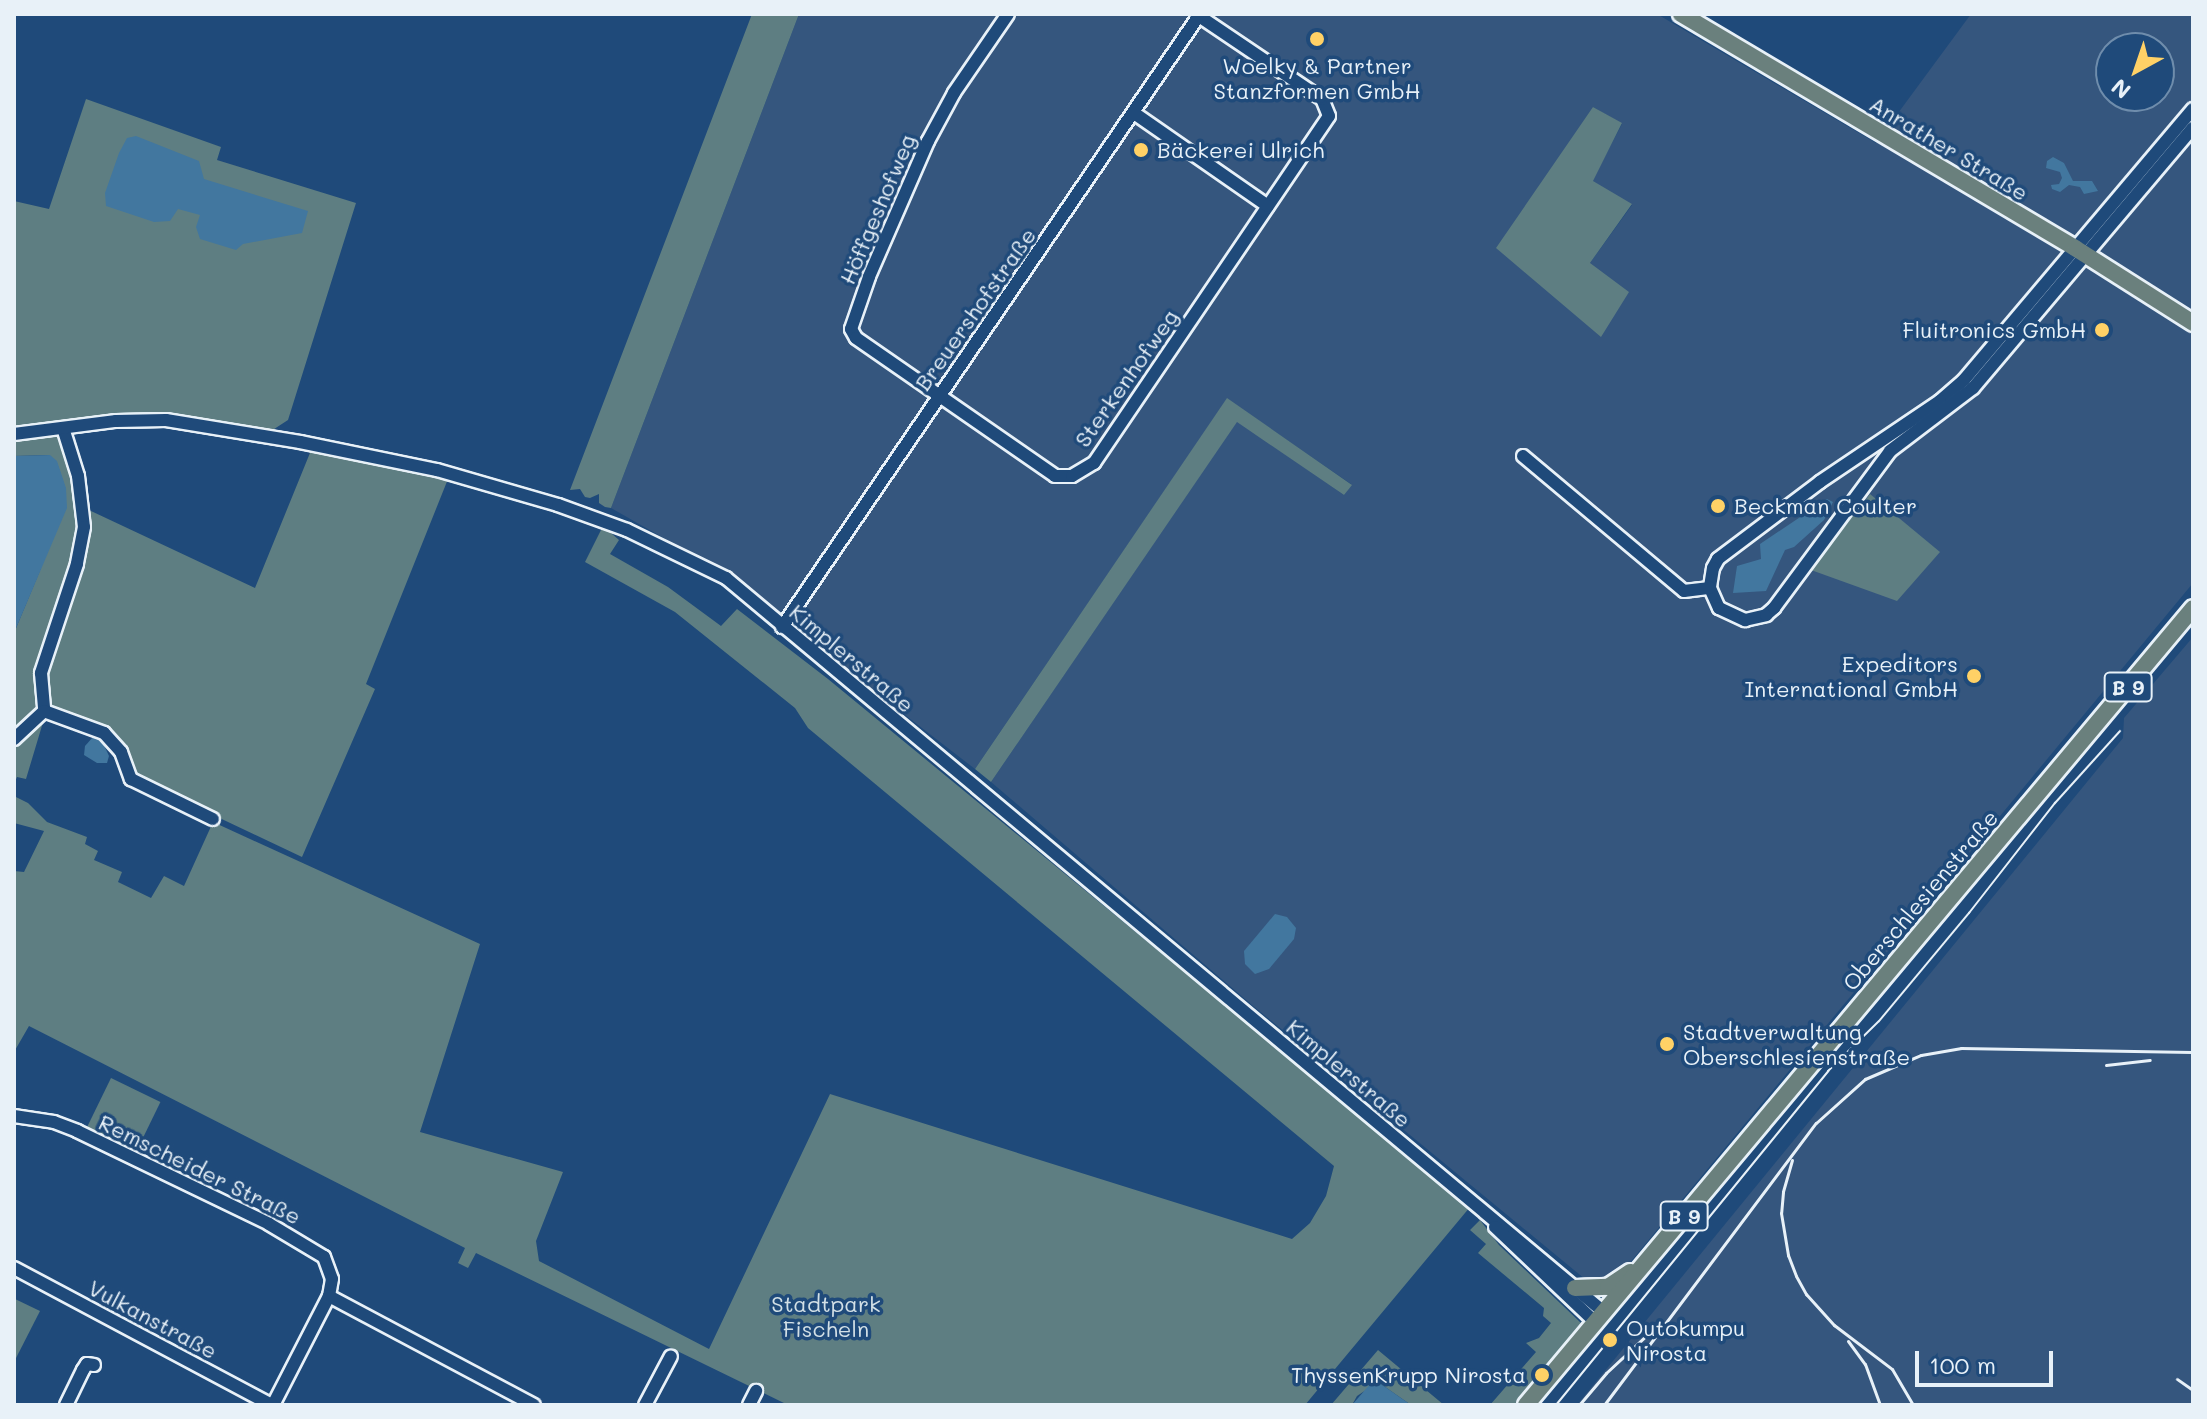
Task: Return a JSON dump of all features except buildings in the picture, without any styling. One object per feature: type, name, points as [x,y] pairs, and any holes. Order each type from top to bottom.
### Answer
[{"type":"main road","name":"Anrather Straße","points":[[1681,14],[2081,251],[2193,323]]},
{"type":"main road","name":"Oberschlesienstraße","points":[[1526,1405],[2193,608]]},
{"type":"main road","name":"B 9","points":[[1575,1288],[1608,1287],[1647,1260]]},
{"type":"street","name":"Höffgeshofweg","points":[[940,396],[856,338],[851,329],[869,277],[928,141],[954,93],[1008,14]]},
{"type":"street","name":"Breuershofstraße","points":[[782,627],[1198,15]]},
{"type":"street","name":"Sterkenhofweg","points":[[940,396],[1055,476],[1072,476],[1094,463],[1329,116],[1322,99],[1198,15]]},
{"type":"street","points":[[2081,251],[2193,109]]},
{"type":"street","points":[[1134,113],[1268,206]]},
{"type":"street","points":[[1968,384],[1731,548],[1713,568],[1710,588],[1714,601],[1728,615],[1745,620],[1766,615],[1785,594],[1890,451],[1968,384],[2081,251],[2193,128]]},
{"type":"street","name":"Kimplerstraße","points":[[14,434],[139,420],[194,423],[437,470],[558,505],[665,547],[726,578],[1575,1288],[1599,1317]]},
{"type":"street","points":[[44,711],[41,673],[77,564],[84,527],[78,476],[63,428]]},
{"type":"street","points":[[1523,456],[1684,591],[1710,588]]},
{"type":"street","points":[[14,739],[44,711]]},
{"type":"street","points":[[44,711],[104,733],[121,752],[131,779],[213,819]]},
{"type":"street","name":"Remscheider Straße","points":[[14,1116],[54,1122],[77,1131],[307,1245],[329,1265],[332,1279],[329,1296]]},
{"type":"street","name":"Kimplerstraße","points":[[1481,1209],[1505,1239],[1599,1317]]},
{"type":"street","name":"Vulkanstraße","points":[[14,1268],[272,1405]]},
{"type":"street","points":[[272,1405],[329,1296],[534,1405]]},
{"type":"street","points":[[645,1405],[671,1356]]},
{"type":"street","points":[[66,1405],[87,1364],[94,1365]]},
{"type":"street","points":[[749,1405],[756,1391]]},
{"type":"shaded area","points":[[799,14],[1657,14],[1876,143],[1971,14],[2193,14],[2193,583],[1623,1271],[1591,1284],[1252,1005],[991,782],[1237,421],[1344,495],[1351,484],[1227,399],[975,769],[711,565],[611,508]],"holes":[[[1593,107],[1622,124],[1592,181],[1632,205],[1590,263]]]},
{"type":"shaded area","points":[[136,136],[199,161],[204,179],[308,211],[302,233],[243,244],[236,250],[200,239],[196,227],[200,215],[178,209],[170,221],[154,222],[106,206],[105,193],[119,153],[127,138]]},
{"type":"shaded area","points":[[2053,157],[2064,163],[2073,181],[2092,181],[2098,191],[2084,194],[2080,187],[2069,185],[2060,192],[2052,189],[2051,185],[2059,184],[2062,178],[2060,172],[2046,168],[2047,161]]},
{"type":"shaded area","points":[[50,455],[57,461],[66,488],[67,508],[14,633],[14,456]]},
{"type":"shaded area","points":[[1827,499],[1833,502],[1824,520],[1794,547],[1785,550],[1766,591],[1733,593],[1737,566],[1761,559],[1760,544]]},
{"type":"shaded area","name":"Outokumpu Nirosta","points":[[2193,637],[2193,1405],[1577,1405],[2123,738],[2124,718]]},
{"type":"shaded area","points":[[93,737],[103,743],[109,756],[107,763],[97,763],[84,755],[85,746]]},
{"type":"shaded area","points":[[1275,914],[1287,917],[1296,928],[1294,939],[1269,969],[1255,974],[1245,964],[1244,951]]},
{"type":"shaded area","points":[[1378,1382],[1411,1405],[1352,1405],[1371,1383]]},
{"type":"green space","points":[[752,14],[799,14],[611,508],[605,507],[599,503],[599,494],[590,498],[585,497],[580,489],[570,490]]},
{"type":"green space","points":[[86,99],[221,147],[217,160],[356,203],[288,420],[268,433],[193,419],[14,430],[14,201],[49,209]]},
{"type":"green space","points":[[1593,107],[1622,123],[1593,181],[1632,204],[1590,263],[1629,292],[1601,337],[1496,248]]},
{"type":"green space","points":[[1227,398],[1352,485],[1344,495],[1237,422],[991,782],[975,769]]},
{"type":"green space","points":[[56,434],[72,458],[80,541],[44,650],[38,711],[14,735],[14,633],[41,568],[50,455],[14,456],[14,440]]},
{"type":"green space","points":[[312,448],[448,479],[366,684],[375,689],[302,857],[133,777],[123,750],[46,704],[44,670],[86,513],[91,511],[255,588]]},
{"type":"green space","points":[[1870,494],[1940,552],[1897,601],[1811,570]]},
{"type":"green space","name":"Stadtpark Fischeln","points":[[603,526],[619,540],[610,554],[668,587],[721,626],[737,609],[828,679],[1470,1207],[1305,1405],[788,1405],[476,1253],[468,1268],[458,1263],[465,1248],[29,1026],[14,1052],[14,871],[24,872],[44,831],[14,823],[14,796],[28,803],[47,822],[87,837],[85,844],[98,851],[94,860],[122,872],[118,882],[151,898],[164,876],[184,886],[213,822],[480,944],[420,1132],[563,1172],[536,1241],[539,1261],[709,1349],[830,1094],[1292,1239],[1310,1223],[1326,1196],[1334,1166],[808,728],[795,708],[675,612],[585,562]]},
{"type":"green space","points":[[44,719],[26,779],[17,777],[14,784],[14,744]]},
{"type":"green space","points":[[111,1078],[160,1102],[136,1152],[87,1127]]},
{"type":"green space","points":[[1480,1220],[1499,1245],[1581,1323],[1578,1331],[1515,1405],[1490,1405],[1536,1352],[1526,1343],[1539,1338],[1551,1323],[1543,1316],[1544,1308],[1478,1253],[1486,1244],[1470,1230]]},
{"type":"green space","points":[[14,1300],[40,1311],[14,1362]]},
{"type":"green space","points":[[1378,1350],[1444,1405],[1411,1405],[1378,1382],[1357,1396],[1352,1405],[1331,1405]]},
{"type":"tram line","points":[[1556,1405],[1828,1071],[1879,1021],[2055,803],[2120,731]]},
{"type":"railway","points":[[1604,1405],[1816,1123],[1865,1079],[1921,1055],[1961,1048],[2193,1052]]},
{"type":"railway","points":[[2106,1065],[2150,1060]]},
{"type":"railway","points":[[1792,1160],[1781,1213],[1788,1255],[1796,1276],[1806,1294],[1834,1325],[1892,1369],[1913,1405]]},
{"type":"railway","points":[[1579,1405],[1606,1373],[1650,1332]]},
{"type":"railway","points":[[1848,1341],[1865,1364],[1880,1405]]},
{"type":"railway","points":[[2177,1379],[2193,1390]]},
{"type":"place","name":"Woelky & Partner Stanzformen GmbH","points":[[1317,39]]},
{"type":"place","name":"Bäckerei Ulrich","points":[[1141,150]]},
{"type":"place","name":"Fluitronics GmbH","points":[[2102,330]]},
{"type":"place","name":"Beckman Coulter","points":[[1718,506]]},
{"type":"place","name":"Expeditors International GmbH","points":[[1974,676]]},
{"type":"place","name":"Stadtverwaltung Oberschlesienstraße","points":[[1667,1044]]},
{"type":"place","name":"Outokumpu Nirosta","points":[[1610,1340]]},
{"type":"place","name":"ThyssenKrupp Nirosta","points":[[1542,1375]]}]
